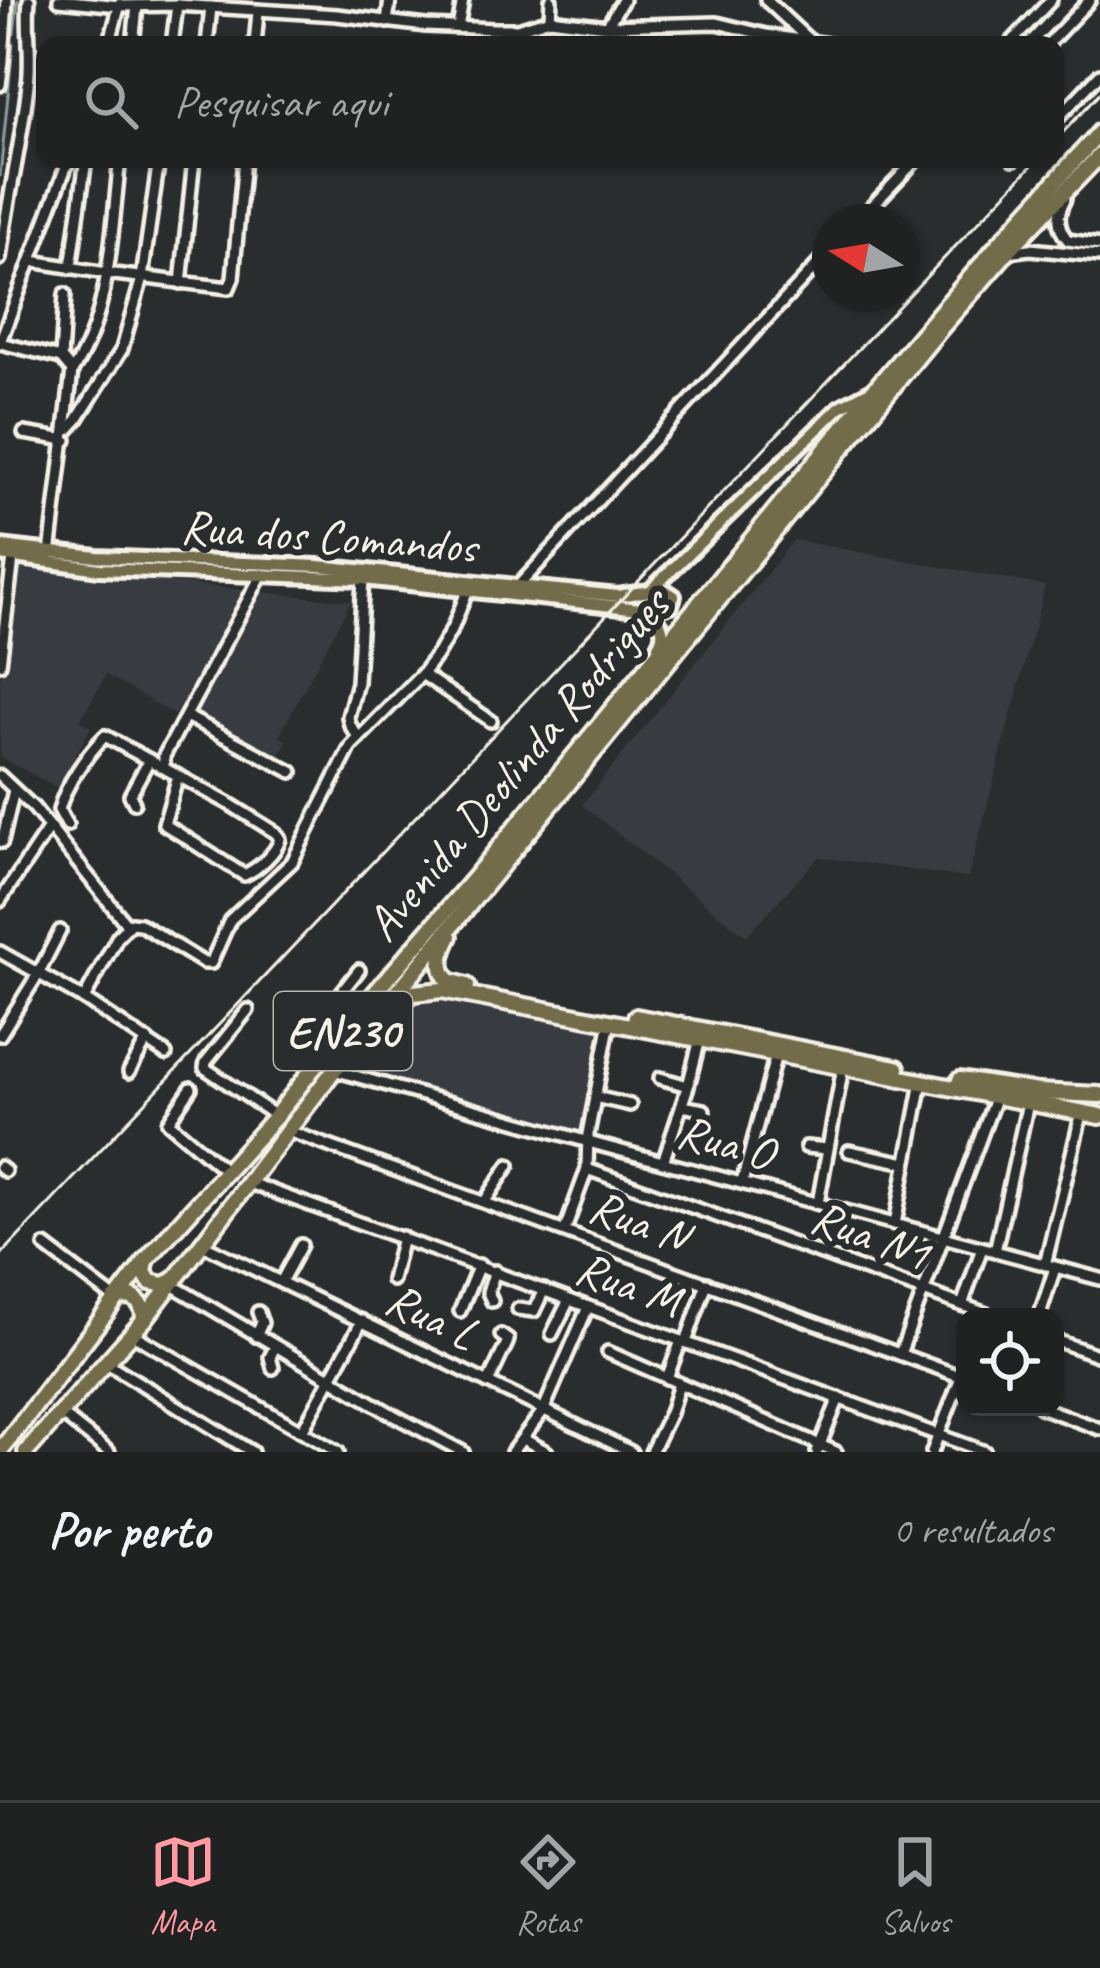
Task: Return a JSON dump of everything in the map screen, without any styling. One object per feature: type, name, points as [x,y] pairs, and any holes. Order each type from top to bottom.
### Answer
[{"type":"highway","name":"Avenida Deolinda Rodrigues","points":[[0,1451],[148,1258],[275,1116],[476,876],[875,389],[1100,132]]},
{"type":"highway","name":"Avenida Deolinda Rodrigues","points":[[26,1452],[144,1320],[334,1070],[925,347],[1094,160]]},
{"type":"highway","points":[[460,915],[441,958],[442,972],[452,983],[988,1085],[1100,1095]]},
{"type":"highway","points":[[360,1040],[400,1001],[413,992],[432,989],[1100,1116]]},
{"type":"highway","points":[[148,1258],[145,1272],[150,1282],[173,1282]]},
{"type":"highway","points":[[115,1299],[134,1298],[143,1308],[144,1320]]},
{"type":"main road","points":[[651,590],[840,407],[875,389]]},
{"type":"main road","name":"Rua dos Comandos","points":[[0,546],[50,554],[318,566],[622,596],[651,590]]},
{"type":"main road","name":"Rua dos Comandos","points":[[6,556],[100,569],[363,579],[640,609]]},
{"type":"main road","points":[[640,609],[671,605],[671,592],[651,590]]},
{"type":"main road","points":[[634,682],[663,633],[658,619],[640,609]]},
{"type":"street","points":[[0,86],[7,0]]},
{"type":"street","points":[[0,259],[28,88],[29,0]]},
{"type":"street","points":[[58,0],[246,5],[258,12],[458,27],[517,29],[550,19],[607,26],[717,23],[784,36]]},
{"type":"street","points":[[387,22],[390,0]]},
{"type":"street","points":[[458,27],[463,0]]},
{"type":"street","points":[[550,0],[550,19]]},
{"type":"street","points":[[607,26],[623,0]]},
{"type":"street","points":[[766,0],[805,36]]},
{"type":"street","points":[[1017,36],[1051,0]]},
{"type":"street","points":[[1056,36],[1090,0]]},
{"type":"street","points":[[112,36],[121,3]]},
{"type":"street","points":[[174,36],[183,4]]},
{"type":"street","points":[[134,36],[137,5]]},
{"type":"street","points":[[208,36],[211,7]]},
{"type":"street","points":[[256,36],[258,12]]},
{"type":"street","points":[[4,47],[29,39]]},
{"type":"street","points":[[1064,112],[1100,74]]},
{"type":"street","points":[[28,88],[36,90]]},
{"type":"street","points":[[1094,160],[1061,206],[1058,221],[1068,240],[1100,245]]},
{"type":"street","points":[[66,168],[0,343],[61,358],[72,371]]},
{"type":"street","points":[[70,268],[85,168]]},
{"type":"street","points":[[50,554],[72,371],[89,341],[106,274],[119,168]]},
{"type":"street","points":[[66,436],[122,349],[142,278],[158,168]]},
{"type":"street","points":[[181,283],[193,168]]},
{"type":"street","points":[[32,261],[231,287],[243,168]]},
{"type":"street","points":[[874,204],[908,168]]},
{"type":"street","points":[[1007,252],[1030,249],[1100,256]]},
{"type":"street","points":[[520,584],[812,270]]},
{"type":"street","points":[[61,358],[65,294]]},
{"type":"street","points":[[0,312],[6,325]]},
{"type":"street","points":[[25,433],[66,436]]},
{"type":"street","points":[[0,664],[6,556]]},
{"type":"street","points":[[134,803],[130,795],[158,762],[186,716],[262,574]]},
{"type":"street","points":[[359,738],[348,717],[357,682],[363,579]]},
{"type":"street","points":[[127,925],[140,924],[211,963],[230,920],[292,862],[346,754],[422,674],[447,639],[468,589]]},
{"type":"street","points":[[422,674],[490,721]]},
{"type":"street","points":[[186,716],[292,772]]},
{"type":"street","points":[[67,825],[59,811],[62,800],[102,737],[158,762],[276,833],[279,845],[244,875],[164,824],[178,776]]},
{"type":"street","points":[[0,776],[34,808],[127,925]]},
{"type":"street","points":[[2,842],[14,790]]},
{"type":"street","points":[[0,901],[48,829]]},
{"type":"street","points":[[84,998],[127,925]]},
{"type":"street","points":[[0,1034],[60,931]]},
{"type":"street","points":[[0,952],[84,998],[166,1054]]},
{"type":"street","points":[[313,1068],[296,1058],[295,1051],[358,970]]},
{"type":"street","points":[[248,1010],[205,1068],[275,1116]]},
{"type":"street","points":[[325,1012],[344,1029]]},
{"type":"street","points":[[565,1230],[587,1169],[610,1021]]},
{"type":"street","points":[[663,1162],[700,1039]]},
{"type":"street","points":[[129,1072],[147,1040]]},
{"type":"street","points":[[742,1183],[776,1054]]},
{"type":"street","points":[[818,1203],[843,1067]]},
{"type":"street","name":"Rua O","points":[[334,1070],[1100,1280]]},
{"type":"street","points":[[661,1078],[688,1086]]},
{"type":"street","points":[[895,1223],[922,1082]]},
{"type":"street","points":[[191,1088],[168,1122],[226,1171]]},
{"type":"street","points":[[900,1354],[996,1096]]},
{"type":"street","points":[[595,1097],[630,1105]]},
{"type":"street","points":[[995,1251],[1028,1103]]},
{"type":"street","points":[[682,1106],[704,1110]]},
{"type":"street","points":[[1041,1308],[1082,1112]]},
{"type":"street","name":"Rua N","points":[[288,1130],[956,1374]]},
{"type":"street","points":[[806,1147],[827,1149]]},
{"type":"street","points":[[849,1151],[906,1162]]},
{"type":"street","points":[[485,1201],[509,1165]]},
{"type":"street","name":"Rua N1","points":[[587,1169],[970,1308]]},
{"type":"street","name":"Rua M","points":[[248,1182],[985,1452]]},
{"type":"street","points":[[392,1280],[402,1237]]},
{"type":"street","name":"Rua L","points":[[202,1244],[631,1452]]},
{"type":"street","points":[[281,1282],[301,1245]]},
{"type":"street","points":[[45,1246],[115,1299]]},
{"type":"street","points":[[962,1305],[982,1249]]},
{"type":"street","points":[[460,1311],[479,1265]]},
{"type":"street","points":[[492,1301],[488,1292],[495,1271]]},
{"type":"street","points":[[173,1282],[256,1336],[463,1452]]},
{"type":"street","points":[[667,1378],[707,1283]]},
{"type":"street","points":[[518,1309],[535,1311],[544,1290]]},
{"type":"street","points":[[552,1334],[569,1300]]},
{"type":"street","points":[[512,1452],[543,1411],[588,1307]]},
{"type":"street","points":[[256,1336],[262,1323],[258,1312]]},
{"type":"street","points":[[302,1431],[362,1321]]},
{"type":"street","points":[[132,1334],[338,1452]]},
{"type":"street","points":[[488,1383],[508,1340],[501,1335]]},
{"type":"street","points":[[1064,1343],[1100,1356]]},
{"type":"street","points":[[273,1368],[270,1357],[275,1347]]},
{"type":"street","points":[[608,1352],[818,1449],[836,1452]]},
{"type":"street","points":[[106,1363],[252,1452]]},
{"type":"street","points":[[651,1452],[679,1384]]},
{"type":"street","points":[[932,1452],[956,1395]]},
{"type":"street","points":[[818,1449],[838,1398]]},
{"type":"street","points":[[62,1414],[109,1452]]},
{"type":"street","points":[[1064,1416],[1100,1429]]},
{"type":"street","points":[[523,1439],[547,1452]]},
{"type":"shaded area","points":[[794,540],[1045,586],[968,878],[819,857],[746,936],[582,805]]},
{"type":"shaded area","points":[[13,567],[246,590],[174,715],[106,675],[80,720],[91,727],[58,788],[0,757],[0,681]]},
{"type":"shaded area","points":[[260,592],[351,601],[279,736],[287,741],[277,760],[192,713]]},
{"type":"shaded area","points":[[420,998],[606,1026],[581,1136],[348,1070]]},
{"type":"waterway","points":[[14,34],[18,0]]},
{"type":"waterway","points":[[0,176],[13,44]]},
{"type":"railway","points":[[1064,131],[1100,93]]},
{"type":"railway","points":[[0,1256],[1029,168]]}]
